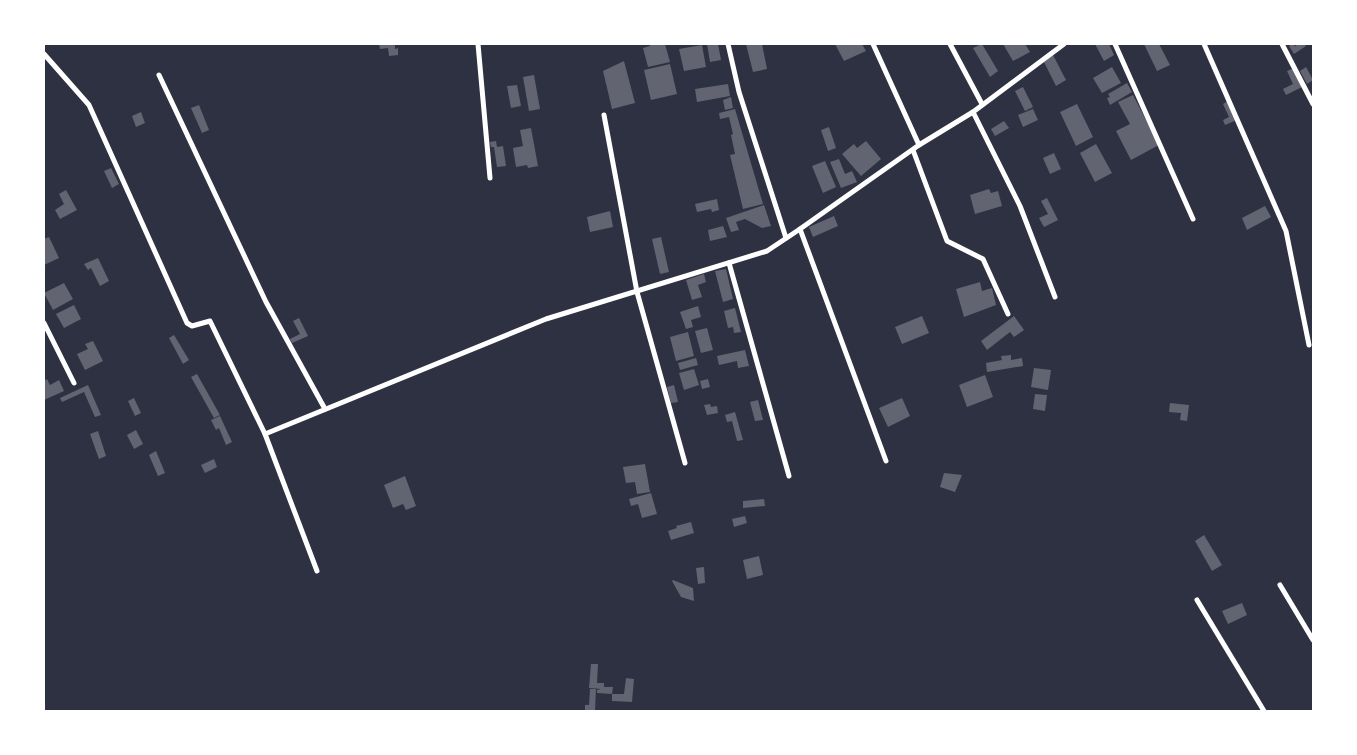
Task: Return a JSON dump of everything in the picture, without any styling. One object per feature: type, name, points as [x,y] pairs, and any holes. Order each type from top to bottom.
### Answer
[{"type":"street","points":[[478,44],[490,178]]},
{"type":"street","points":[[728,44],[739,92],[786,238]]},
{"type":"street","points":[[873,44],[919,145]]},
{"type":"street","points":[[950,44],[982,104]]},
{"type":"street","points":[[1115,44],[1193,219]]},
{"type":"street","points":[[1204,44],[1286,231],[1309,345]]},
{"type":"street","points":[[1282,44],[1313,104]]},
{"type":"street","points":[[265,434],[546,319],[767,251],[800,230],[919,145],[973,112],[1061,45]]},
{"type":"street","points":[[44,54],[89,105],[187,323],[192,326],[210,321],[265,434],[317,571]]},
{"type":"street","points":[[159,75],[266,302],[325,409]]},
{"type":"street","points":[[973,112],[1020,206],[1056,297]]},
{"type":"street","points":[[604,115],[636,292],[685,463]]},
{"type":"street","points":[[913,150],[947,241],[984,259],[1008,314]]},
{"type":"street","points":[[800,230],[886,461]]},
{"type":"street","points":[[729,263],[789,476]]},
{"type":"street","points":[[44,323],[74,383]]},
{"type":"street","points":[[1280,585],[1313,640]]},
{"type":"street","points":[[1197,600],[1264,711]]},
{"type":"building","points":[[379,44],[395,44],[395,49],[398,48],[398,55],[389,56],[388,48],[380,49]]},
{"type":"building","points":[[650,44],[665,44],[670,62],[648,67],[643,48],[650,46]]},
{"type":"building","points":[[707,44],[718,44],[721,60],[710,62]]},
{"type":"building","points":[[746,44],[762,44],[767,69],[753,72]]},
{"type":"building","points":[[835,44],[862,44],[866,51],[844,61]]},
{"type":"building","points":[[982,44],[998,71],[990,77],[973,48]]},
{"type":"building","points":[[1003,44],[1025,44],[1030,52],[1013,61]]},
{"type":"building","points":[[1095,44],[1109,44],[1114,55],[1104,61]]},
{"type":"building","points":[[1144,44],[1159,44],[1170,65],[1157,71]]},
{"type":"building","points":[[1292,44],[1295,46],[1304,44],[1306,46],[1294,54],[1289,46]]},
{"type":"building","points":[[702,45],[706,67],[684,71],[679,49]]},
{"type":"building","points":[[1053,55],[1066,80],[1056,86],[1044,62]]},
{"type":"building","points":[[624,61],[635,103],[612,109],[603,71]]},
{"type":"building","points":[[670,64],[677,94],[651,100],[644,70]]},
{"type":"building","points":[[1112,67],[1121,83],[1102,93],[1093,78]]},
{"type":"building","points":[[1306,67],[1313,80],[1307,84],[1300,71]]},
{"type":"building","points":[[1294,68],[1302,87],[1286,95],[1283,89],[1293,84],[1287,71]]},
{"type":"building","points":[[534,75],[540,109],[529,111],[523,77]]},
{"type":"building","points":[[1127,83],[1132,92],[1110,105],[1107,98],[1110,97],[1108,94]]},
{"type":"building","points":[[728,84],[730,96],[697,102],[695,89]]},
{"type":"building","points":[[517,85],[521,106],[511,108],[507,86]]},
{"type":"building","points":[[1023,87],[1033,107],[1025,111],[1015,91]]},
{"type":"building","points":[[1133,95],[1159,145],[1131,160],[1116,131],[1130,124],[1118,102]]},
{"type":"building","points":[[731,97],[733,108],[725,110],[723,100]]},
{"type":"building","points":[[1228,101],[1237,120],[1225,125],[1223,120],[1229,117],[1223,104]]},
{"type":"building","points":[[1077,104],[1093,137],[1076,146],[1060,112]]},
{"type":"building","points":[[199,105],[209,130],[202,133],[191,108]]},
{"type":"building","points":[[735,109],[763,204],[743,209],[730,155],[735,154],[729,117],[720,119],[719,113]]},
{"type":"building","points":[[1033,109],[1038,120],[1023,127],[1018,115]]},
{"type":"building","points":[[141,112],[145,123],[136,127],[132,116]]},
{"type":"building","points":[[1004,121],[1009,128],[995,136],[991,129]]},
{"type":"building","points":[[829,127],[836,148],[828,151],[821,130]]},
{"type":"building","points":[[531,128],[538,166],[528,168],[527,165],[516,167],[513,148],[523,146],[520,130]]},
{"type":"building","points":[[496,141],[497,147],[503,146],[506,166],[497,167],[494,147],[491,147],[490,142]]},
{"type":"building","points":[[866,141],[881,159],[861,176],[842,154],[854,144],[857,148]]},
{"type":"building","points":[[1096,144],[1112,173],[1095,182],[1080,153]]},
{"type":"building","points":[[1054,153],[1061,169],[1050,174],[1043,158]]},
{"type":"building","points":[[839,159],[845,174],[852,171],[857,182],[841,188],[830,162]]},
{"type":"building","points":[[825,161],[836,187],[823,193],[812,166]]},
{"type":"building","points":[[111,168],[119,184],[112,188],[104,171]]},
{"type":"building","points":[[989,189],[991,193],[998,191],[1002,206],[975,214],[970,195]]},
{"type":"building","points":[[66,190],[77,210],[60,219],[55,210],[64,204],[59,194]]},
{"type":"building","points":[[1047,198],[1058,220],[1044,227],[1039,218],[1048,214],[1041,201]]},
{"type":"building","points":[[717,199],[719,210],[712,212],[711,209],[697,212],[695,204]]},
{"type":"building","points":[[764,205],[771,226],[762,228],[745,219],[736,222],[739,230],[731,232],[726,218]]},
{"type":"building","points":[[1265,206],[1271,217],[1247,230],[1242,218]]},
{"type":"building","points":[[610,211],[613,227],[590,232],[587,217]]},
{"type":"building","points":[[834,216],[838,226],[813,237],[809,227]]},
{"type":"building","points":[[723,226],[727,237],[710,241],[708,230]]},
{"type":"building","points":[[49,237],[59,258],[44,265],[44,239]]},
{"type":"building","points":[[661,237],[669,272],[660,274],[652,239]]},
{"type":"building","points":[[98,258],[109,281],[100,286],[91,268],[88,270],[84,264]]},
{"type":"building","points":[[726,269],[733,299],[723,302],[715,271]]},
{"type":"building","points":[[704,274],[706,282],[698,285],[702,297],[692,300],[686,280]]},
{"type":"building","points":[[980,282],[982,291],[992,288],[996,305],[964,317],[956,289]]},
{"type":"building","points":[[64,283],[73,299],[53,310],[44,293]]},
{"type":"building","points":[[74,305],[81,319],[64,328],[56,314]]},
{"type":"building","points":[[698,306],[701,317],[691,320],[693,327],[686,329],[680,312]]},
{"type":"building","points":[[735,308],[741,332],[734,333],[733,327],[728,328],[724,311]]},
{"type":"building","points":[[922,316],[929,333],[902,344],[895,327]]},
{"type":"building","points":[[1014,316],[1024,330],[1014,337],[1010,332],[987,350],[981,341]]},
{"type":"building","points":[[299,318],[308,336],[292,343],[290,339],[300,334],[293,321]]},
{"type":"building","points":[[707,328],[713,350],[701,353],[695,331]]},
{"type":"building","points":[[688,332],[694,356],[676,361],[670,337]]},
{"type":"building","points":[[174,335],[189,360],[183,364],[169,338]]},
{"type":"building","points":[[93,341],[103,361],[85,370],[77,354],[88,349],[85,344]]},
{"type":"building","points":[[745,350],[749,366],[738,368],[737,361],[719,365],[717,356]]},
{"type":"building","points":[[1011,355],[1011,360],[1022,358],[1023,366],[987,372],[986,363],[1002,360],[1001,356]]},
{"type":"building","points":[[696,358],[698,365],[680,370],[678,363]]},
{"type":"building","points":[[1034,368],[1051,370],[1048,390],[1031,387]]},
{"type":"building","points":[[694,369],[699,385],[684,390],[679,373]]},
{"type":"building","points":[[197,374],[220,415],[214,418],[191,377]]},
{"type":"building","points":[[985,375],[993,397],[967,407],[959,385]]},
{"type":"building","points":[[47,379],[50,385],[59,380],[64,391],[44,400],[44,381]]},
{"type":"building","points":[[708,379],[710,387],[702,389],[700,381]]},
{"type":"building","points":[[88,385],[101,415],[95,417],[84,392],[62,402],[60,398]]},
{"type":"building","points":[[674,385],[678,402],[671,403],[667,387]]},
{"type":"building","points":[[1035,394],[1047,395],[1045,411],[1033,409]]},
{"type":"building","points":[[134,398],[141,413],[135,416],[128,401]]},
{"type":"building","points":[[902,398],[910,416],[888,427],[879,408]]},
{"type":"building","points":[[758,400],[763,420],[755,421],[750,402]]},
{"type":"building","points":[[1170,403],[1189,405],[1187,421],[1180,420],[1181,413],[1169,412]]},
{"type":"building","points":[[710,404],[711,407],[717,406],[718,413],[707,415],[704,405]]},
{"type":"building","points":[[735,412],[743,440],[737,441],[732,421],[727,422],[725,415]]},
{"type":"building","points":[[220,416],[232,442],[226,445],[219,428],[216,430],[211,420]]},
{"type":"building","points":[[136,430],[143,444],[134,449],[127,435]]},
{"type":"building","points":[[98,431],[106,456],[99,459],[90,434]]},
{"type":"building","points":[[156,451],[165,473],[158,476],[149,455]]},
{"type":"building","points":[[214,459],[217,467],[205,473],[201,465]]},
{"type":"building","points":[[645,464],[650,492],[637,494],[635,482],[626,483],[623,467]]},
{"type":"building","points":[[944,473],[962,475],[955,492],[940,487]]},
{"type":"building","points":[[405,476],[416,506],[406,510],[403,504],[393,508],[384,485]]},
{"type":"building","points":[[651,493],[657,514],[642,518],[638,504],[631,506],[629,499]]},
{"type":"building","points":[[764,499],[765,506],[743,508],[743,501]]},
{"type":"building","points":[[745,516],[747,523],[734,527],[732,519]]},
{"type":"building","points":[[691,522],[694,533],[671,540],[668,531],[677,528],[676,526]]},
{"type":"building","points":[[1204,535],[1222,565],[1212,571],[1195,541]]},
{"type":"building","points":[[759,556],[763,575],[747,579],[743,560]]},
{"type":"building","points":[[704,567],[705,583],[698,584],[696,568]]},
{"type":"building","points":[[673,580],[693,588],[694,601],[681,597]]},
{"type":"building","points":[[1242,603],[1247,615],[1228,624],[1222,611]]},
{"type":"building","points":[[591,664],[598,664],[597,683],[604,683],[604,687],[613,687],[612,694],[597,693],[597,690],[601,689],[589,688]]},
{"type":"building","points":[[626,678],[634,679],[632,702],[612,701],[612,694],[624,694]]},
{"type":"building","points":[[590,689],[596,689],[595,711],[585,711],[585,705],[589,705]]}]
